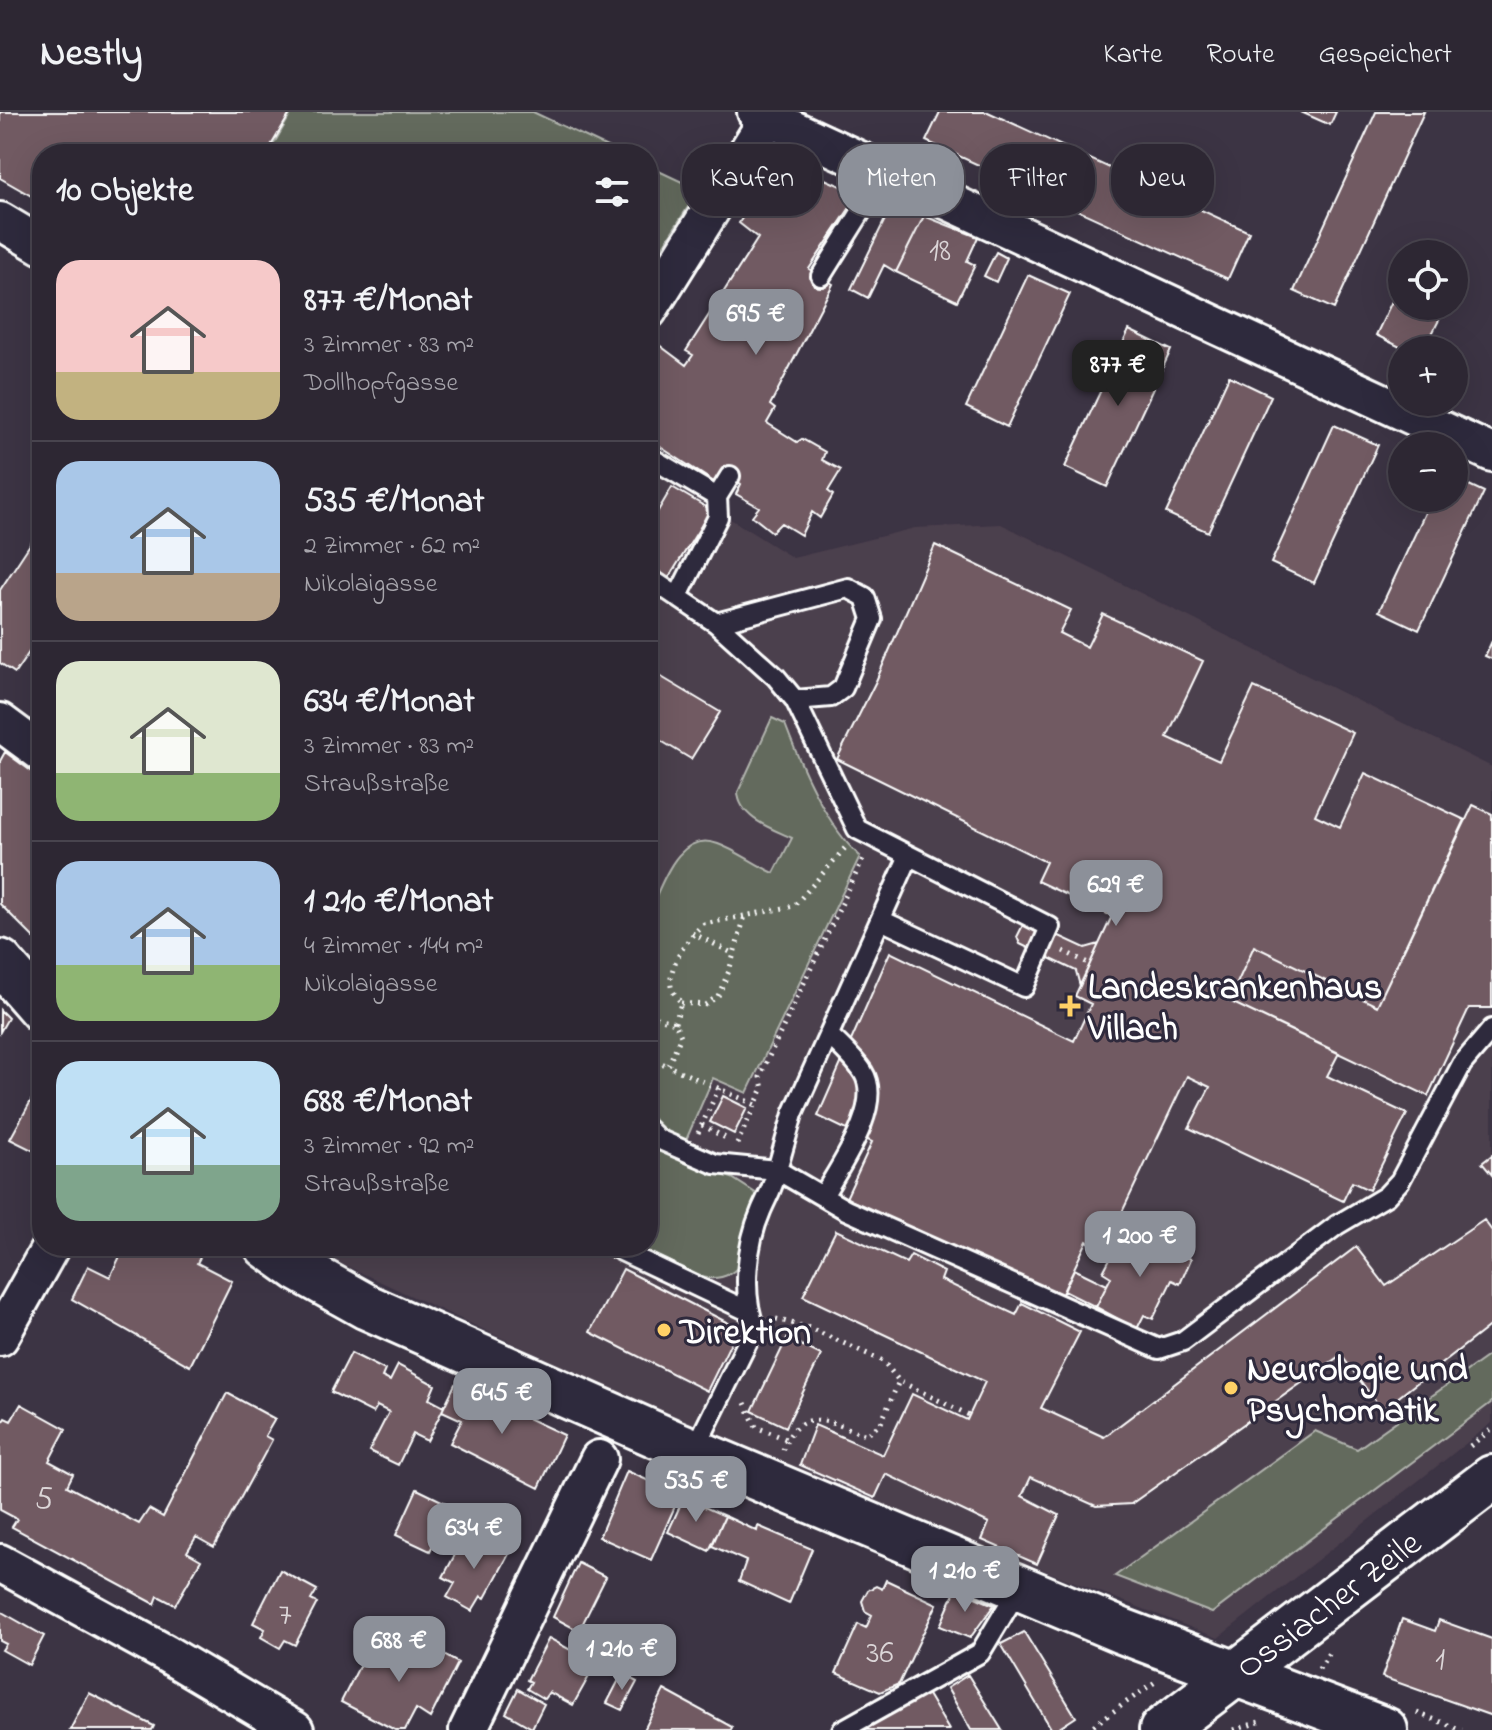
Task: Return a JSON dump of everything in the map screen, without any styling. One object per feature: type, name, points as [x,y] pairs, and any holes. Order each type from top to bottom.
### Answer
[{"type":"street","points":[[658,294],[766,114],[838,149]]},
{"type":"street","points":[[964,208],[1492,453]]},
{"type":"street","points":[[0,221],[32,240]]},
{"type":"street","points":[[0,722],[32,746]]},
{"type":"street","points":[[0,962],[32,999]]},
{"type":"street","points":[[0,1337],[45,1256]]},
{"type":"street","points":[[281,1256],[367,1307],[694,1451],[1122,1631],[1385,1730]]},
{"type":"street","points":[[468,1730],[599,1459]]},
{"type":"street","name":"Ossiacher Zeile","points":[[1162,1730],[1492,1478]]},
{"type":"street","points":[[0,1563],[295,1730]]},
{"type":"lane","points":[[821,276],[858,216]]},
{"type":"lane","points":[[658,462],[717,497]]},
{"type":"lane","points":[[678,596],[718,517],[717,497],[730,476]]},
{"type":"lane","points":[[658,583],[716,623],[758,659],[795,700],[857,829],[908,858],[1050,927],[1024,987],[881,920]]},
{"type":"lane","points":[[716,623],[848,588],[865,597],[872,619],[843,688],[831,697],[795,700]]},
{"type":"lane","points":[[694,1451],[755,1327],[748,1311],[751,1256],[760,1213],[775,1185],[793,1114],[908,858]]},
{"type":"lane","points":[[658,1139],[715,1164],[777,1170],[846,1210],[1159,1349],[1183,1341],[1337,1225],[1386,1196],[1400,1181],[1462,1064],[1492,1029]]},
{"type":"lane","points":[[823,1196],[857,1135],[870,1102],[865,1074],[829,1035]]},
{"type":"lane","points":[[632,1256],[748,1311]]},
{"type":"lane","points":[[842,1730],[980,1653],[1019,1588]]},
{"type":"path","points":[[681,1003],[671,988],[672,973],[692,933],[704,924],[794,906],[840,850],[859,847]]},
{"type":"path","points":[[736,1165],[729,1161],[763,1088],[760,1077],[764,1067],[866,853]]},
{"type":"path","points":[[681,1003],[705,1005],[718,996],[745,916]]},
{"type":"path","points":[[692,933],[734,954]]},
{"type":"path","points":[[668,1066],[681,1036],[675,1023],[681,1003]]},
{"type":"path","points":[[658,1018],[675,1023]]},
{"type":"path","points":[[658,1062],[756,1105]]},
{"type":"path","points":[[702,1125],[737,1144]]},
{"type":"path","points":[[748,1311],[810,1328],[883,1361],[899,1381],[969,1415]]},
{"type":"path","points":[[732,1375],[756,1427],[786,1439]]},
{"type":"path","points":[[782,1452],[786,1439],[808,1420],[822,1418],[867,1435],[881,1423],[899,1381]]},
{"type":"path","points":[[1319,1675],[1319,1664],[1328,1652]]},
{"type":"path","points":[[1087,1730],[1151,1685]]},
{"type":"shaded area","name":"Landeskrankenhaus Villach","points":[[658,474],[793,558],[915,528],[1001,524],[1492,767],[1492,1423],[1218,1638],[777,1466],[330,1256],[658,1256]]},
{"type":"green space","points":[[292,112],[533,112],[601,144],[274,144]]},
{"type":"green space","points":[[658,171],[682,182],[682,216],[658,254]]},
{"type":"green space","points":[[772,718],[785,724],[826,813],[860,856],[747,1093],[713,1078],[686,1140],[686,1163],[732,1178],[760,1196],[745,1257],[735,1270],[722,1277],[708,1278],[678,1269],[654,1256],[658,1256],[658,892],[682,852],[704,842],[733,850],[774,873],[792,838],[750,816],[738,792]]},
{"type":"green space","points":[[1492,1353],[1492,1402],[1212,1613],[1115,1576],[1315,1431],[1357,1449]]},
{"type":"building","points":[[0,112],[291,112],[272,144],[32,144],[32,196],[0,178]]},
{"type":"building","points":[[940,112],[988,112],[1058,144],[980,144],[980,166],[964,158],[964,144],[933,144],[926,141]]},
{"type":"building","points":[[1301,112],[1336,112],[1330,125]]},
{"type":"building","points":[[1376,112],[1424,112],[1334,309],[1294,291]]},
{"type":"building","points":[[1095,161],[1111,169],[1111,216],[1214,216],[1249,232],[1228,279],[1090,216],[1095,216]]},
{"type":"building","points":[[822,178],[838,185],[838,216],[844,216],[809,269],[833,284],[770,405],[775,409],[767,423],[797,442],[802,439],[825,452],[822,460],[841,470],[828,491],[833,495],[820,518],[812,512],[801,535],[781,523],[772,532],[752,516],[759,507],[736,494],[741,484],[722,471],[714,482],[658,446],[658,347],[686,365],[693,355],[686,351],[758,238],[739,223],[743,216],[822,216]]},
{"type":"building","points":[[887,216],[924,216],[896,272],[884,265],[868,298],[851,289]]},
{"type":"building","points":[[924,216],[978,237],[967,261],[975,265],[957,301],[896,272]]},
{"type":"building","points":[[996,252],[1007,258],[996,282],[984,276]]},
{"type":"building","points":[[1028,275],[1070,294],[1007,427],[966,407]]},
{"type":"building","points":[[1388,310],[1388,320],[1439,320],[1431,336],[1388,336],[1388,341],[1376,335]]},
{"type":"building","points":[[1129,330],[1171,350],[1107,487],[1065,467]]},
{"type":"building","points":[[1229,376],[1271,396],[1208,532],[1166,513]]},
{"type":"building","points":[[1334,425],[1378,445],[1314,583],[1271,563]]},
{"type":"building","points":[[1468,485],[1484,492],[1419,630],[1379,611],[1425,512],[1468,512]]},
{"type":"building","points":[[672,487],[711,510],[658,595],[658,511]]},
{"type":"building","points":[[32,541],[32,648],[15,673],[0,663],[0,590]]},
{"type":"building","name":"Landeskrankenhaus Villach","points":[[935,545],[1071,610],[1059,633],[1087,647],[1103,614],[1203,661],[1167,737],[1219,761],[1254,687],[1353,733],[1315,815],[1340,827],[1365,773],[1465,820],[1377,1006],[1254,946],[1229,1001],[1339,1053],[1327,1076],[1407,1114],[1369,1190],[1352,1182],[1343,1201],[1189,1128],[1210,1087],[1187,1076],[1104,1250],[1087,1241],[1060,1298],[846,1198],[872,1142],[818,1116],[890,952],[1074,1041],[1091,1004],[1075,996],[1112,916],[1037,881],[1046,862],[837,759],[876,681]]},
{"type":"building","points":[[1492,641],[1492,659],[1485,656]]},
{"type":"building","points":[[658,675],[720,712],[691,759],[658,739]]},
{"type":"building","points":[[5,752],[32,772],[32,936],[0,904],[0,761]]},
{"type":"building","points":[[1473,805],[1492,814],[1492,1008],[1469,1008],[1428,1096],[1229,1001],[1254,946],[1377,1006]]},
{"type":"building","points":[[1029,922],[1085,948],[1099,944],[1080,986],[1076,971],[1020,944],[1017,937],[1023,925]]},
{"type":"building","points":[[0,1010],[8,1018],[0,1032]]},
{"type":"building","points":[[723,1096],[747,1108],[734,1134],[710,1122]]},
{"type":"building","points":[[32,1099],[32,1150],[10,1139]]},
{"type":"building","points":[[1492,1155],[1492,1175],[1482,1163]]},
{"type":"building","name":"Neurologie und Psychomatik","points":[[1484,1220],[1492,1231],[1492,1324],[1382,1410],[1341,1355],[1131,1504],[1096,1506],[1031,1477],[1022,1496],[1059,1515],[1037,1564],[982,1540],[989,1523],[886,1474],[875,1498],[800,1465],[815,1425],[883,1455],[912,1394],[967,1420],[985,1382],[803,1296],[836,1230],[906,1263],[911,1255],[944,1272],[941,1280],[1016,1315],[1022,1303],[1080,1332],[1041,1408],[1104,1437],[1356,1247],[1386,1286]]},
{"type":"building","points":[[1133,1232],[1191,1259],[1180,1284],[1172,1280],[1153,1319],[1144,1315],[1137,1329],[1096,1307],[1111,1277],[1103,1272],[1117,1245],[1125,1249]]},
{"type":"building","points":[[120,1256],[201,1256],[197,1263],[232,1281],[190,1366],[72,1299],[88,1266],[110,1277]]},
{"type":"building","name":"Direktion","points":[[623,1269],[738,1328],[707,1391],[590,1332]]},
{"type":"building","points":[[1074,1269],[1107,1285],[1096,1307],[1064,1291]]},
{"type":"building","points":[[787,1338],[821,1355],[786,1427],[752,1411]]},
{"type":"building","points":[[351,1353],[385,1370],[382,1377],[390,1381],[398,1365],[435,1385],[429,1399],[444,1407],[427,1441],[413,1434],[398,1465],[369,1451],[389,1412],[377,1406],[373,1413],[331,1392]]},
{"type":"building","points":[[455,1384],[564,1435],[539,1488],[450,1443],[462,1420],[442,1411]]},
{"type":"building","points":[[227,1393],[275,1419],[265,1436],[272,1440],[214,1547],[196,1537],[187,1552],[201,1560],[175,1605],[158,1596],[155,1604],[12,1527],[17,1519],[0,1510],[0,1426],[5,1418],[11,1421],[21,1404],[66,1429],[49,1461],[73,1474],[67,1486],[139,1524],[149,1509],[163,1517]]},
{"type":"building","points":[[627,1471],[680,1495],[651,1560],[599,1537]]},
{"type":"building","points":[[417,1489],[452,1506],[430,1551],[396,1535]]},
{"type":"building","points":[[684,1497],[691,1501],[699,1499],[702,1506],[725,1516],[709,1551],[668,1532]]},
{"type":"building","points":[[725,1516],[757,1531],[758,1526],[812,1549],[789,1604],[739,1581],[746,1561],[712,1546]]},
{"type":"building","points":[[467,1532],[509,1554],[485,1598],[481,1596],[472,1611],[447,1597],[455,1583],[443,1577]]},
{"type":"building","points":[[578,1563],[606,1577],[579,1631],[553,1617]]},
{"type":"building","points":[[280,1570],[317,1590],[311,1600],[317,1603],[295,1645],[285,1640],[280,1648],[261,1637],[265,1629],[253,1623]]},
{"type":"building","points":[[886,1580],[937,1604],[899,1684],[880,1692],[836,1673],[858,1624],[866,1628],[872,1615],[865,1611],[862,1601],[868,1590],[876,1586],[882,1589]]},
{"type":"building","points":[[956,1589],[994,1605],[970,1638],[940,1626]]},
{"type":"building","points":[[0,1611],[44,1636],[29,1665],[2,1650],[6,1644],[0,1641]]},
{"type":"building","points":[[1402,1619],[1435,1631],[1439,1620],[1492,1639],[1492,1716],[1382,1677]]},
{"type":"building","points":[[1024,1632],[1076,1717],[1056,1730],[1052,1730],[1001,1644]]},
{"type":"building","points":[[549,1638],[596,1664],[573,1705],[549,1692],[544,1699],[527,1689],[531,1682],[527,1680]]},
{"type":"building","points":[[372,1641],[391,1651],[401,1645],[411,1651],[415,1662],[424,1644],[458,1663],[430,1718],[416,1709],[405,1730],[395,1730],[341,1702]]},
{"type":"building","points":[[622,1674],[637,1682],[622,1710],[607,1703]]},
{"type":"building","points":[[968,1675],[1002,1730],[971,1730],[947,1688]]},
{"type":"building","points":[[518,1689],[544,1704],[532,1728],[506,1713]]},
{"type":"building","points":[[664,1690],[732,1727],[731,1730],[644,1730]]},
{"type":"building","points":[[89,1693],[154,1726],[152,1730],[70,1730]]},
{"type":"building","points":[[927,1693],[949,1730],[864,1730]]},
{"type":"place","name":"Landeskrankenhaus Villach","points":[[1070,1006]]},
{"type":"place","name":"Direktion","points":[[664,1330]]},
{"type":"place","name":"Neurologie und Psychomatik","points":[[1231,1388]]}]
